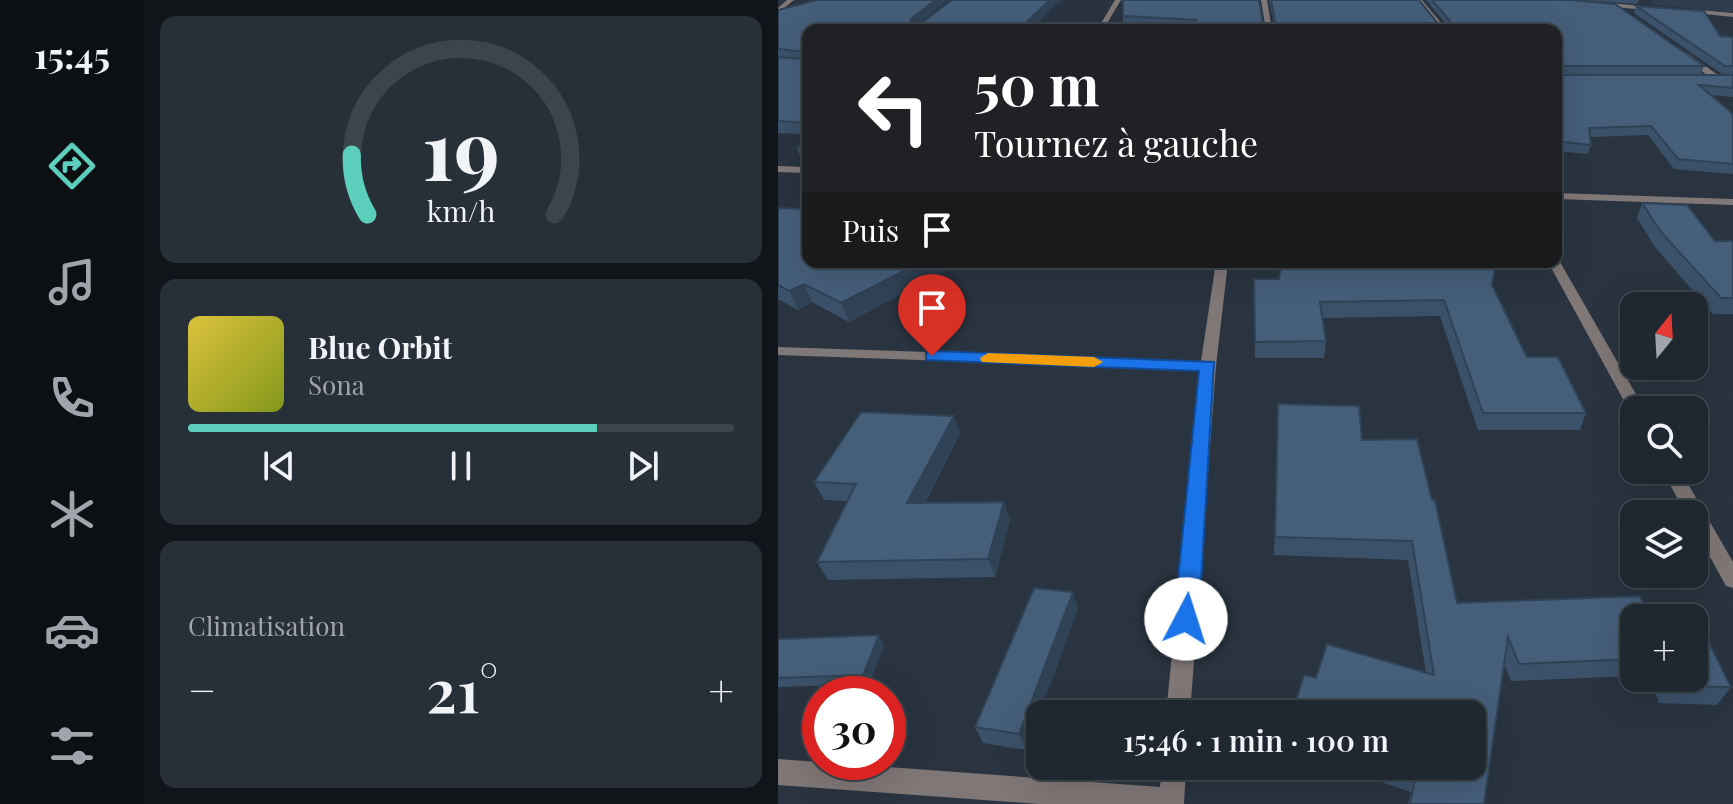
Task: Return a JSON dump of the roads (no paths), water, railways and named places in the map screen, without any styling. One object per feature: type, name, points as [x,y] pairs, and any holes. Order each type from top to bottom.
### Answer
[{"type":"street","points":[[778,11],[791,0]]},
{"type":"street","points":[[1104,24],[1118,0]]},
{"type":"street","points":[[1264,0],[1268,24]]},
{"type":"street","points":[[1419,0],[1439,24]]},
{"type":"street","points":[[1606,0],[1638,21]]},
{"type":"street","points":[[1584,3],[1640,4],[1733,15]]},
{"type":"street","points":[[1672,46],[1733,90]]},
{"type":"street","points":[[1704,80],[1733,79]]},
{"type":"street","points":[[778,169],[802,170]]},
{"type":"street","points":[[1562,196],[1733,202]]},
{"type":"street","points":[[1179,700],[1208,366],[1221,268]]},
{"type":"street","points":[[1557,268],[1629,396]]},
{"type":"street","points":[[778,351],[1208,366]]},
{"type":"street","points":[[1679,484],[1733,580]]},
{"type":"street","points":[[778,772],[1171,802],[1173,780]]}]
